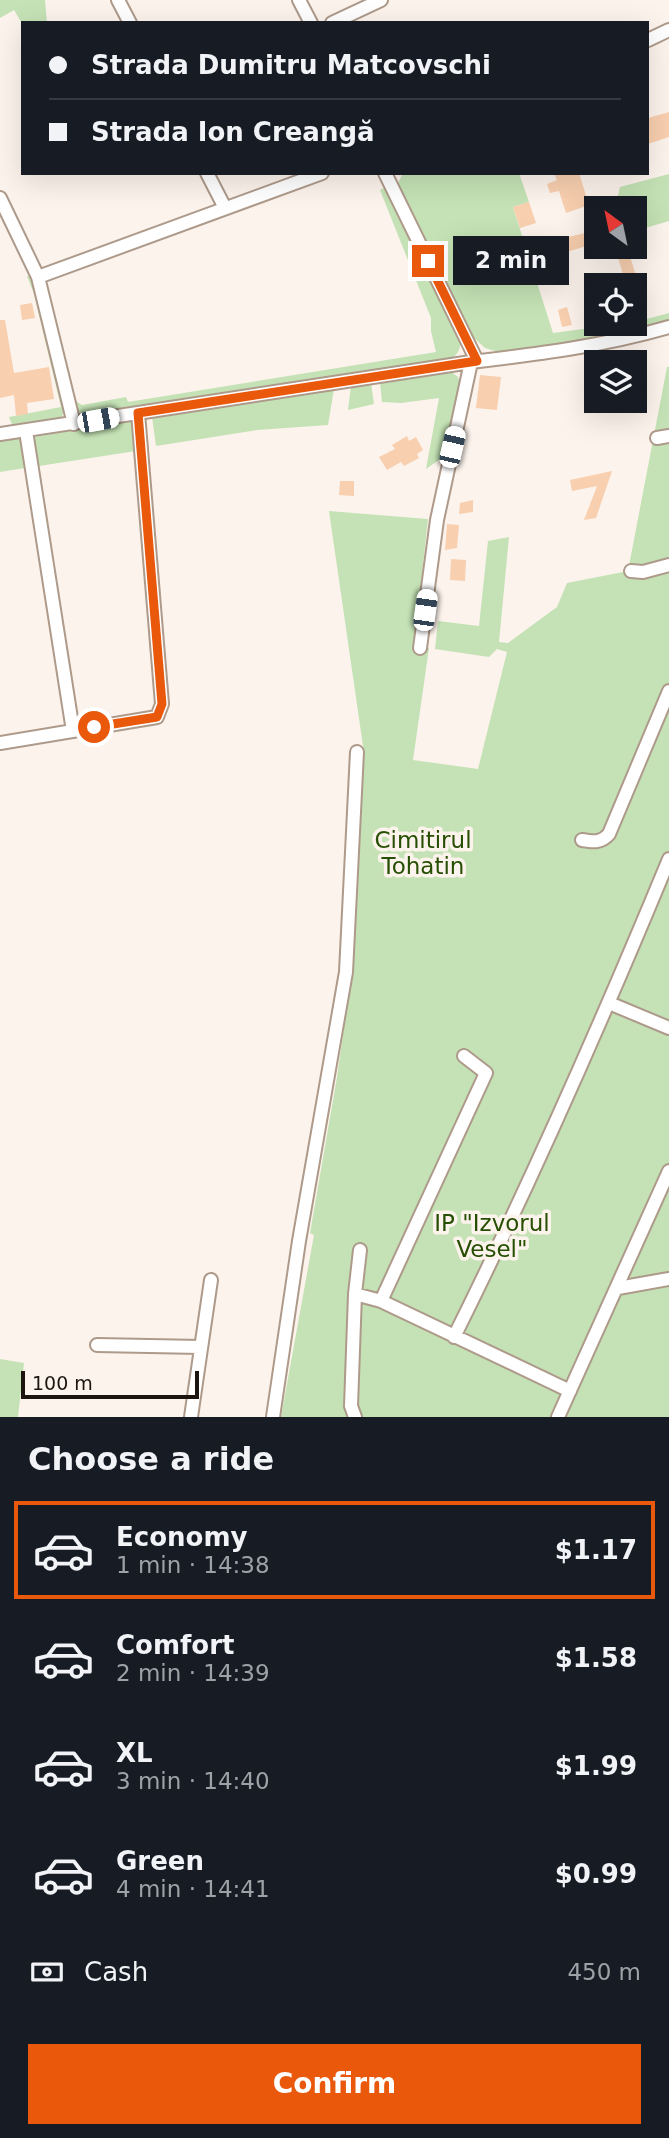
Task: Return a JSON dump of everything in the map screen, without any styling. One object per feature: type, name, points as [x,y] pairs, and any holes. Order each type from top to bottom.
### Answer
[{"type":"street","points":[[118,0],[129,21]]},
{"type":"street","points":[[299,0],[310,21]]},
{"type":"street","points":[[336,21],[381,0]]},
{"type":"street","points":[[649,40],[669,30]]},
{"type":"street","points":[[208,175],[225,208]]},
{"type":"street","points":[[38,277],[316,175]]},
{"type":"street","points":[[386,175],[474,362],[437,520],[420,648]]},
{"type":"street","points":[[391,186],[396,175]]},
{"type":"street","points":[[0,198],[38,277],[74,424]]},
{"type":"street","points":[[0,435],[596,345],[669,327]]},
{"type":"street","points":[[0,743],[157,717],[162,704],[138,413]]},
{"type":"street","points":[[26,431],[73,731]]},
{"type":"street","points":[[631,571],[643,572],[669,565]]},
{"type":"street","points":[[582,840],[604,840],[609,834],[669,691]]},
{"type":"street","points":[[273,1417],[299,1241],[346,972],[358,751]]},
{"type":"street","points":[[454,1337],[509,1227],[609,1003],[669,859]]},
{"type":"street","points":[[609,1003],[669,1028]]},
{"type":"street","points":[[381,1301],[486,1073],[464,1056]]},
{"type":"street","points":[[558,1417],[669,1171]]},
{"type":"street","points":[[355,1417],[351,1406],[355,1294],[360,1250]]},
{"type":"street","points":[[618,1288],[669,1279]]},
{"type":"street","points":[[191,1417],[211,1280]]},
{"type":"street","points":[[355,1294],[381,1301],[570,1391]]},
{"type":"street","points":[[97,1345],[201,1347]]},
{"type":"green space","points":[[0,0],[45,0],[47,21],[21,22],[14,10],[0,18]]},
{"type":"green space","points":[[669,174],[669,221],[648,227],[648,196],[618,196],[620,187]]},
{"type":"green space","points":[[402,175],[520,175],[529,202],[513,207],[553,333],[584,329],[584,336],[607,336],[502,353],[485,348],[472,336],[399,192],[398,183]]},
{"type":"green space","points":[[387,186],[461,339],[459,350],[453,358],[446,362],[85,416],[76,409],[74,400],[82,405],[126,397],[128,402],[436,352],[431,318],[380,190]]},
{"type":"green space","points":[[27,276],[32,276],[66,407],[61,419],[13,427],[9,417],[61,407],[34,294]]},
{"type":"green space","points":[[669,313],[669,320],[647,327],[647,319]]},
{"type":"green space","name":"IP \"Izvorul Vesel\"","points":[[667,367],[669,1417],[281,1417],[314,1235],[310,1233],[350,985],[364,753],[329,511],[428,519],[414,647],[429,648],[413,760],[478,769],[507,652],[497,649],[489,657],[435,649],[438,621],[479,626],[488,541],[509,537],[499,642],[508,643],[557,607],[567,583],[628,571]]},
{"type":"green space","points":[[450,371],[458,377],[461,386],[446,455],[426,469],[439,398],[401,403],[382,402],[380,382]]},
{"type":"green space","points":[[371,383],[374,404],[348,410],[351,386]]},
{"type":"green space","points":[[334,389],[328,425],[257,430],[156,446],[152,417]]},
{"type":"green space","points":[[131,421],[136,451],[39,466],[34,437]]},
{"type":"green space","points":[[21,438],[25,468],[0,472],[0,441]]},
{"type":"green space","points":[[0,1359],[24,1363],[18,1417],[0,1417]]},
{"type":"building","points":[[669,112],[669,137],[649,144],[649,118]]},
{"type":"building","points":[[555,175],[580,175],[586,196],[584,196],[584,207],[566,213],[559,191],[550,193],[547,184],[557,180]]},
{"type":"building","points":[[529,202],[536,223],[520,228],[513,207]]},
{"type":"building","points":[[584,233],[584,247],[539,260],[536,245]]},
{"type":"building","points":[[618,259],[631,259],[635,273],[623,273]]},
{"type":"building","points":[[32,303],[35,318],[22,320],[20,305]]},
{"type":"building","points":[[567,307],[572,325],[562,327],[558,310]]},
{"type":"building","points":[[0,320],[5,320],[14,373],[49,367],[54,399],[27,403],[28,414],[16,416],[14,395],[0,398]]},
{"type":"building","points":[[480,375],[501,377],[497,410],[476,408]]},
{"type":"building","points":[[407,436],[409,441],[416,437],[423,450],[417,454],[419,458],[404,466],[401,462],[387,470],[379,457],[395,449],[392,445]]},
{"type":"building","points":[[612,471],[596,518],[584,520],[597,486],[572,491],[570,480]]},
{"type":"building","points":[[340,481],[354,481],[354,496],[339,495]]},
{"type":"building","points":[[473,500],[473,512],[459,514],[460,503]]},
{"type":"building","points":[[447,524],[459,525],[457,548],[445,550]]},
{"type":"building","points":[[451,559],[466,560],[465,581],[450,580]]},
{"type":"route","points":[[94,727],[157,717],[162,704],[138,413],[477,361],[428,261]]},
{"type":"park label","name":"Cimitirul Tohatin","points":[[423,853]]}]
